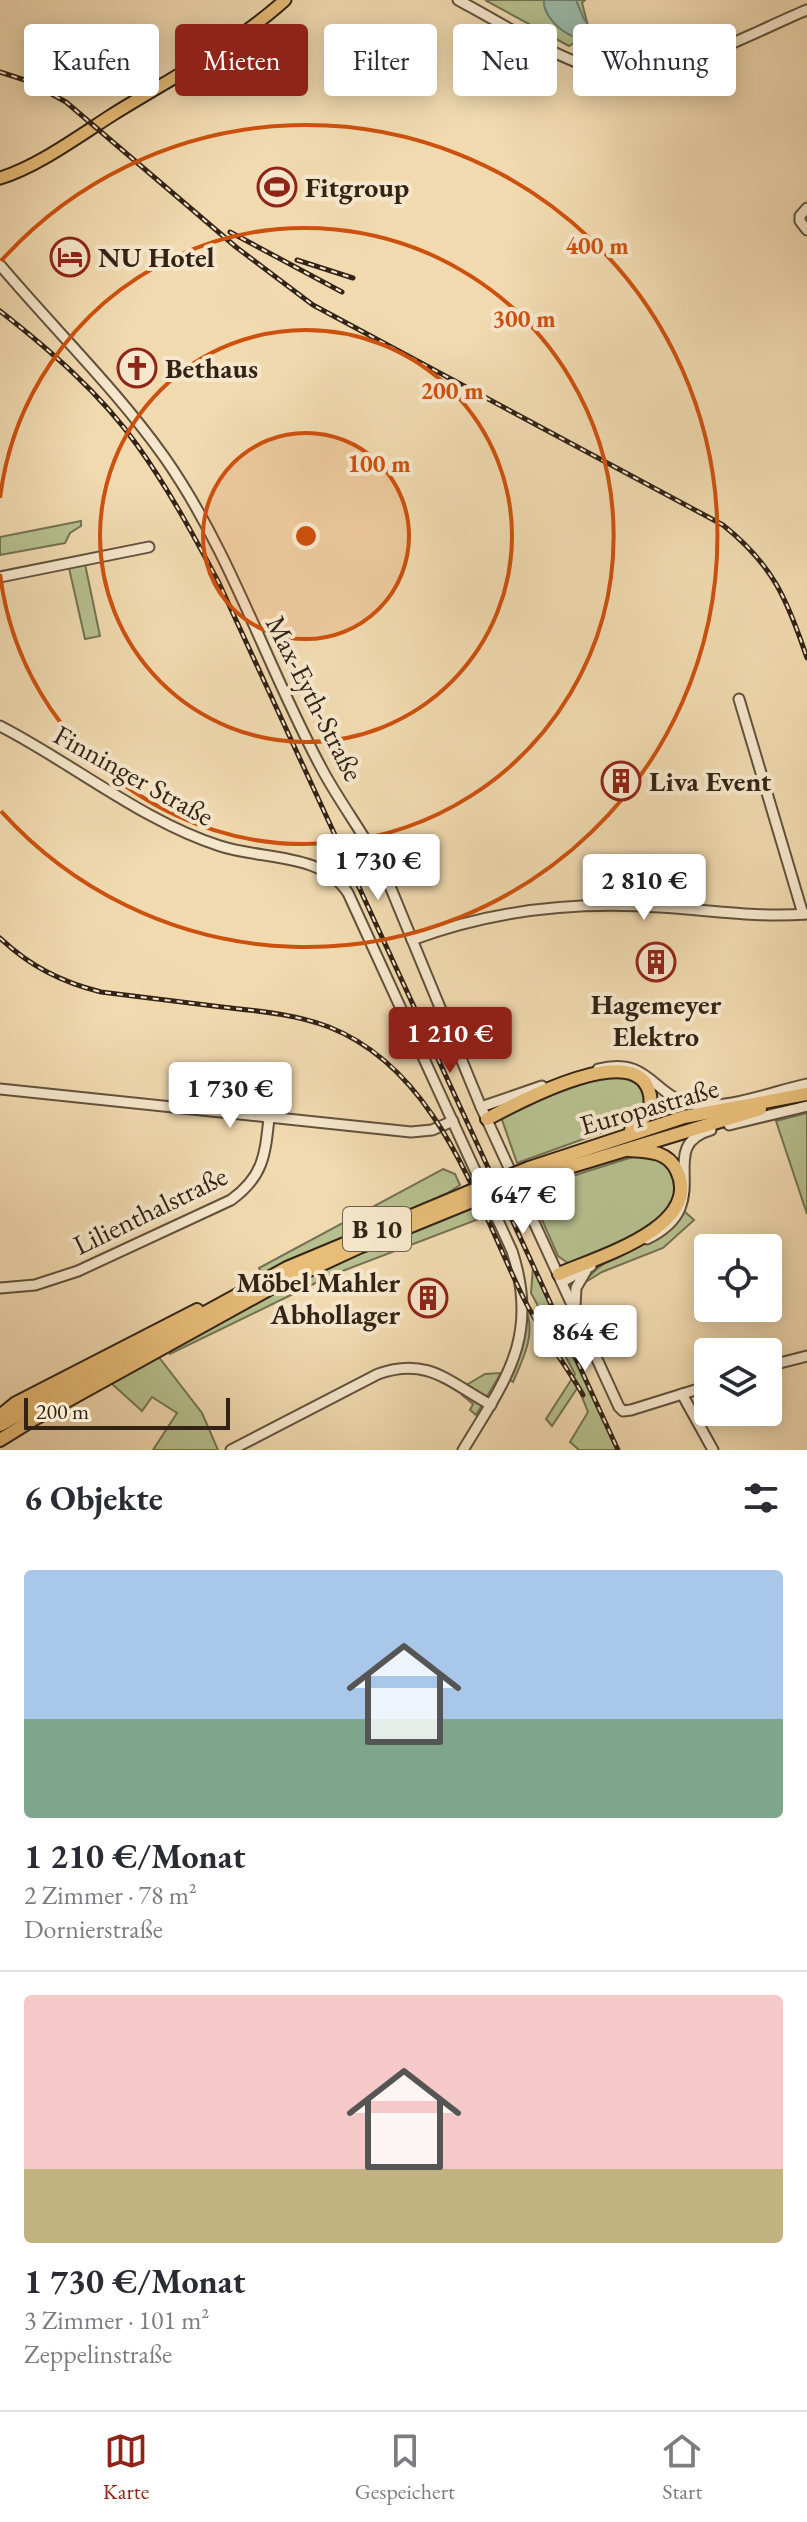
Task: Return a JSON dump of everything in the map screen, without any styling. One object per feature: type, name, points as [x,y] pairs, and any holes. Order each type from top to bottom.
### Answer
[{"type":"highway","points":[[484,1113],[590,1076],[619,1070],[636,1075],[645,1082],[651,1098],[648,1114],[624,1136]]},
{"type":"highway","name":"Europastraße","points":[[0,1425],[287,1268],[624,1136],[684,1117],[807,1096]]},
{"type":"highway","name":"Europastraße","points":[[531,1173],[807,1096]]},
{"type":"highway","name":"B 10","points":[[684,1117],[737,1101]]},
{"type":"highway","points":[[678,1132],[739,1121]]},
{"type":"highway","points":[[560,1278],[653,1231],[664,1224],[677,1207],[681,1181],[671,1162],[654,1152],[618,1150]]},
{"type":"highway","name":"Europastraße","points":[[202,1317],[470,1196]]},
{"type":"highway","points":[[0,1414],[229,1294],[287,1268]]},
{"type":"highway","points":[[0,1438],[269,1289]]},
{"type":"main road","points":[[0,178],[31,163],[163,84],[235,38],[285,0]]},
{"type":"street","points":[[458,0],[583,65],[625,74],[677,65],[807,10]]},
{"type":"street","points":[[807,208],[800,216],[807,230]]},
{"type":"street","name":"Max-Eyth-Straße","points":[[0,265],[137,422],[184,487],[213,537],[323,772],[373,850],[484,1113],[614,1397],[623,1411],[682,1394]]},
{"type":"street","points":[[0,577],[149,547]]},
{"type":"street","points":[[412,940],[489,917],[592,905],[741,914],[805,914],[739,699]]},
{"type":"street","name":"Finninger Straße","points":[[0,726],[183,831],[235,851],[318,867],[340,882],[453,1121]]},
{"type":"street","name":"Europastraße","points":[[484,1113],[588,1071],[619,1065],[638,1070],[682,1102],[695,1105],[737,1101],[807,1084]]},
{"type":"street","points":[[0,1089],[423,1132],[453,1121],[512,1251],[524,1320],[520,1343],[491,1405],[463,1450]]},
{"type":"street","name":"Europastraße","points":[[588,1268],[668,1227],[685,1200],[683,1157],[689,1142],[702,1133],[739,1121],[807,1106]]},
{"type":"street","name":"Lilienthalstraße","points":[[0,1288],[35,1285],[66,1276],[231,1200],[251,1184],[261,1166],[269,1118]]},
{"type":"street","points":[[560,1278],[588,1268]]},
{"type":"street","points":[[576,1313],[576,1288],[588,1268]]},
{"type":"street","points":[[782,1363],[807,1357]]},
{"type":"street","points":[[231,1450],[378,1374],[395,1369],[416,1368],[441,1374],[491,1405]]},
{"type":"street","points":[[694,1390],[682,1394],[713,1450]]},
{"type":"green space","points":[[485,0],[585,0],[582,3],[588,24],[573,24],[573,44],[569,46],[557,39],[557,24],[529,24]]},
{"type":"green space","points":[[81,521],[81,526],[70,533],[65,543],[0,555],[0,537]]},
{"type":"green space","points":[[85,564],[100,636],[85,639],[69,568]]},
{"type":"green space","points":[[605,1075],[635,1078],[647,1102],[643,1110],[628,1123],[517,1163],[501,1117],[528,1102]]},
{"type":"green space","points":[[807,1113],[807,1214],[776,1121]]},
{"type":"green space","points":[[639,1155],[663,1162],[671,1171],[677,1195],[662,1222],[610,1249],[569,1264],[558,1256],[535,1204],[556,1199],[530,1195],[528,1190]]},
{"type":"green space","points":[[443,1169],[455,1174],[460,1185],[446,1194],[262,1275],[259,1268]]},
{"type":"green space","points":[[476,1202],[484,1217],[332,1275],[170,1354],[167,1348],[338,1260]]},
{"type":"green space","points":[[684,1211],[694,1220],[663,1248],[602,1272],[584,1283],[606,1262],[661,1233]]},
{"type":"green space","points":[[533,1267],[619,1450],[579,1450],[570,1442],[588,1412],[578,1387],[552,1426],[546,1419],[575,1374],[531,1293]]},
{"type":"green space","points":[[526,1310],[529,1337],[513,1382],[506,1377]]},
{"type":"green space","points":[[158,1356],[202,1413],[218,1450],[153,1450],[177,1413],[152,1397],[142,1411],[111,1383]]},
{"type":"green space","points":[[501,1373],[476,1415],[470,1410],[473,1404],[462,1395],[463,1387],[485,1374]]},
{"type":"shaded area","points":[[544,0],[576,0],[587,24],[573,24],[573,36],[555,24],[545,8]]},
{"type":"railway","points":[[0,72],[28,81],[66,102],[236,247],[313,305],[723,525],[754,554],[776,584],[807,658]]},
{"type":"railway","points":[[230,232],[342,292]]},
{"type":"railway","points":[[297,260],[353,278]]},
{"type":"railway","points":[[0,311],[73,373],[123,426],[180,512],[219,583],[618,1450]]},
{"type":"railway","points":[[0,938],[35,965],[86,988],[290,1016],[329,1027],[367,1047],[399,1074],[426,1106],[449,1142],[523,1297],[583,1395]]},
{"type":"place","name":"Fitgroup","points":[[277,187]]},
{"type":"place","name":"NU Hotel","points":[[70,257]]},
{"type":"place","name":"Bethaus","points":[[137,368]]},
{"type":"place","name":"Liva Event","points":[[621,781]]},
{"type":"place","name":"Hagemeyer Elektro","points":[[656,962]]},
{"type":"place","name":"Möbel Mahler Abhollager","points":[[428,1298]]}]
